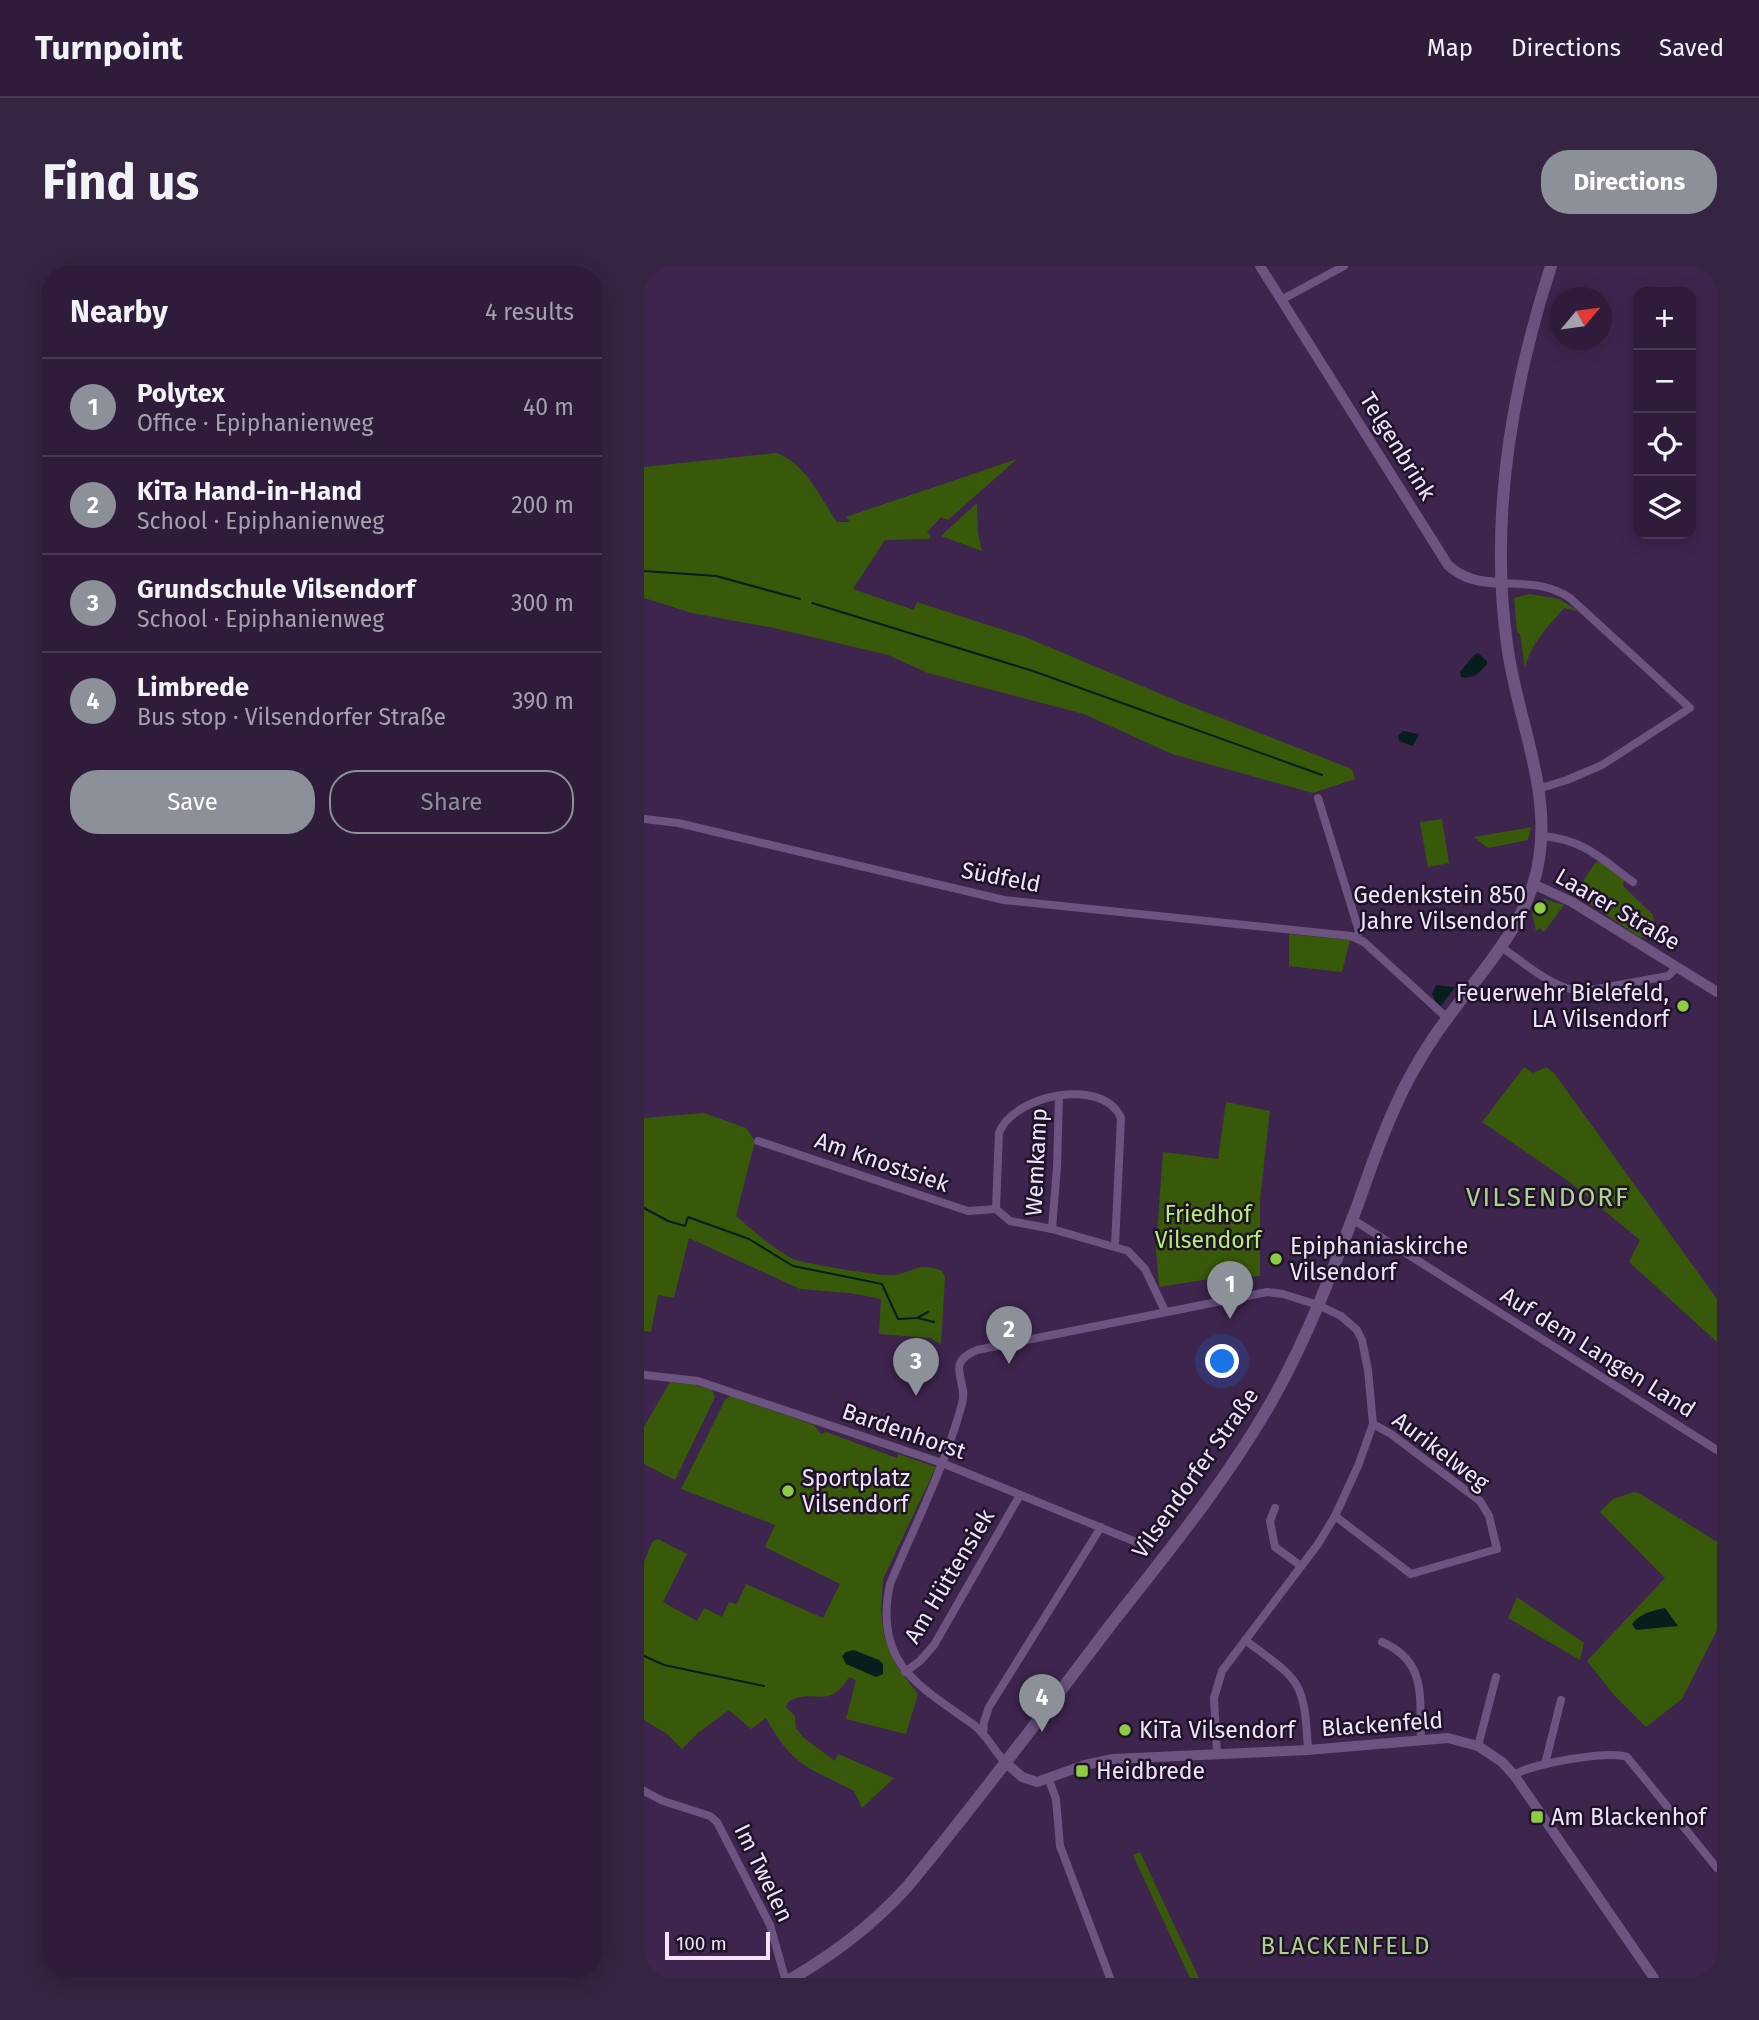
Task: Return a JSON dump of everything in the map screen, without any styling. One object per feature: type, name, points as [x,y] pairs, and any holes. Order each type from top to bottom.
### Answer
[{"type":"main road","name":"Vilsendorfer Straße","points":[[793,1978],[840,1950],[879,1917],[914,1879],[1228,1470],[1276,1394],[1318,1305],[1398,1101],[1447,1018],[1501,947],[1517,921],[1533,884],[1542,835],[1538,789],[1508,651],[1502,583],[1502,509],[1516,401],[1525,357],[1551,266]]},
{"type":"street","name":"Telgenbrink","points":[[1260,266],[1448,565],[1476,582],[1502,583]]},
{"type":"street","points":[[1282,300],[1344,266]]},
{"type":"street","points":[[1502,583],[1542,585],[1558,590],[1690,708],[1602,765],[1538,789]]},
{"type":"street","points":[[1318,798],[1359,931],[1356,938],[1390,965],[1447,1018]]},
{"type":"street","name":"Südfeld","points":[[644,819],[678,823],[1004,900],[1356,938]]},
{"type":"street","points":[[1542,835],[1566,838],[1585,846],[1633,882]]},
{"type":"street","name":"Laarer Straße","points":[[1533,884],[1572,902],[1717,992]]},
{"type":"street","points":[[1501,947],[1551,981],[1576,990],[1586,991],[1668,976],[1676,967]]},
{"type":"street","name":"Wemkamp","points":[[1052,1230],[1059,1096]]},
{"type":"street","name":"Wemkamp","points":[[1115,1247],[1121,1118],[1111,1102],[1085,1096],[1059,1096],[1034,1102],[1009,1116],[999,1133],[996,1209],[1010,1221],[1128,1251],[1137,1259],[1155,1287],[1165,1311]]},
{"type":"street","name":"Am Knostsiek","points":[[758,1141],[968,1211],[996,1209]]},
{"type":"street","name":"Auf dem Langen Land","points":[[1352,1219],[1717,1450]]},
{"type":"street","points":[[1111,1978],[1060,1846],[1056,1799],[1049,1780],[1028,1780],[1005,1762],[984,1734],[931,1697],[905,1672],[894,1651],[888,1631],[887,1598],[890,1584],[942,1463],[964,1400],[958,1368],[961,1360],[968,1354],[1165,1311],[1267,1292],[1283,1293],[1318,1305],[1341,1316],[1357,1330],[1362,1340],[1368,1370],[1373,1424],[1335,1517],[1217,1683],[1214,1698],[1217,1754]]},
{"type":"street","name":"Bardenhorst","points":[[644,1375],[698,1381],[942,1463],[1146,1546]]},
{"type":"street","name":"Aurikelweg","points":[[1335,1517],[1411,1574],[1497,1549],[1489,1516],[1480,1501],[1391,1434],[1373,1424]]},
{"type":"street","name":"Am Hüttensiek","points":[[905,1672],[920,1661],[934,1645],[1020,1495]]},
{"type":"street","points":[[1275,1508],[1270,1521],[1275,1547],[1301,1566]]},
{"type":"street","points":[[984,1734],[984,1722],[989,1707],[1101,1527]]},
{"type":"street","points":[[1245,1640],[1287,1671],[1298,1684],[1305,1702],[1308,1750]]},
{"type":"street","points":[[1382,1642],[1409,1660],[1415,1670],[1421,1740]]},
{"type":"street","points":[[1478,1745],[1496,1676]]},
{"type":"street","points":[[1545,1765],[1561,1700]]},
{"type":"street","name":"Blackenfeld","points":[[1049,1780],[1104,1760],[1308,1750],[1448,1738],[1478,1745],[1502,1762],[1514,1775],[1654,1978]]},
{"type":"street","points":[[1514,1775],[1527,1768],[1545,1765],[1613,1755],[1627,1757],[1717,1868]]},
{"type":"street","name":"Im Twelen","points":[[644,1791],[663,1801],[710,1816],[717,1822],[761,1906],[785,1978]]},
{"type":"green space","points":[[776,453],[804,472],[837,522],[851,522],[846,517],[1017,459],[948,520],[941,517],[927,532],[931,536],[929,539],[885,540],[853,589],[914,610],[917,602],[1025,637],[1180,702],[1352,769],[1355,779],[1313,793],[1172,754],[1084,714],[928,673],[888,655],[774,628],[692,613],[644,598],[644,467]]},
{"type":"green space","points":[[977,503],[978,533],[982,551],[941,536]]},
{"type":"green space","points":[[1530,594],[1559,599],[1578,611],[1564,608],[1536,643],[1525,668],[1520,634],[1517,632],[1514,598]]},
{"type":"green space","points":[[1442,819],[1449,863],[1428,867],[1420,822]]},
{"type":"green space","points":[[1531,827],[1528,840],[1488,848],[1474,837]]},
{"type":"green space","points":[[1599,861],[1624,878],[1623,886],[1653,915],[1654,922],[1646,936],[1641,938],[1575,894]]},
{"type":"green space","points":[[1544,899],[1564,905],[1544,932],[1540,928],[1536,931],[1532,913],[1536,903]]},
{"type":"green space","points":[[1289,934],[1350,940],[1342,972],[1289,966]]},
{"type":"green space","points":[[1524,1067],[1533,1073],[1546,1067],[1554,1073],[1717,1299],[1717,1342],[1629,1262],[1640,1240],[1567,1180],[1482,1122]]},
{"type":"green space","name":"Friedhof Vilsendorf","points":[[1226,1102],[1270,1111],[1260,1199],[1260,1276],[1216,1278],[1159,1287],[1156,1248],[1163,1152],[1218,1159]]},
{"type":"green space","points":[[704,1113],[746,1128],[755,1141],[736,1216],[778,1250],[799,1261],[883,1275],[919,1267],[942,1271],[945,1277],[941,1344],[930,1338],[879,1334],[881,1299],[850,1293],[800,1289],[689,1238],[674,1298],[658,1295],[651,1332],[644,1331],[644,1118]]},
{"type":"green space","points":[[670,1382],[692,1384],[712,1390],[715,1397],[675,1480],[644,1464],[644,1427]]},
{"type":"green space","points":[[730,1396],[814,1425],[821,1434],[826,1432],[897,1458],[898,1454],[936,1467],[883,1579],[881,1612],[884,1636],[896,1665],[918,1694],[906,1734],[846,1719],[856,1680],[849,1677],[834,1693],[797,1698],[788,1702],[786,1707],[795,1716],[796,1728],[804,1738],[835,1761],[838,1754],[894,1778],[862,1808],[854,1791],[813,1770],[794,1756],[766,1718],[751,1729],[729,1710],[682,1749],[667,1734],[644,1720],[644,1562],[652,1542],[658,1539],[687,1554],[663,1602],[697,1621],[704,1608],[722,1617],[729,1602],[737,1604],[746,1584],[823,1618],[840,1584],[765,1547],[775,1525],[681,1489],[725,1400]]},
{"type":"green space","points":[[1634,1492],[1717,1542],[1717,1630],[1682,1699],[1646,1727],[1614,1695],[1587,1661],[1665,1578],[1600,1512],[1613,1499]]},
{"type":"green space","points":[[1517,1597],[1584,1643],[1580,1660],[1508,1618]]},
{"type":"green space","points":[[1140,1852],[1199,1978],[1190,1978],[1133,1855]]},
{"type":"shaded area","points":[[1478,653],[1487,664],[1476,675],[1461,677],[1460,672]]},
{"type":"shaded area","points":[[1403,731],[1419,734],[1413,746],[1399,741],[1398,736]]},
{"type":"shaded area","points":[[1436,985],[1455,987],[1441,1006],[1432,994]]},
{"type":"shaded area","points":[[1665,1608],[1678,1626],[1636,1630],[1632,1624],[1651,1611]]},
{"type":"shaded area","points":[[854,1650],[879,1660],[883,1664],[883,1674],[876,1677],[846,1664],[842,1656]]},
{"type":"waterway","points":[[644,571],[716,576],[800,599]]},
{"type":"waterway","points":[[812,603],[1033,671],[1322,775]]},
{"type":"waterway","points":[[644,1208],[668,1221],[685,1226],[688,1217],[749,1239],[793,1266],[882,1284],[898,1319],[917,1318],[928,1312]]},
{"type":"waterway","points":[[918,1318],[934,1322]]},
{"type":"waterway","points":[[644,1656],[664,1665],[764,1686]]},
{"type":"place","name":"Gedenkstein 850 Jahre Vilsendorf","points":[[1540,908]]},
{"type":"place","name":"Feuerwehr Bielefeld, LA Vilsendorf","points":[[1683,1006]]},
{"type":"place","name":"Epiphaniaskirche Vilsendorf","points":[[1276,1259]]},
{"type":"place","name":"Polytex","points":[[1230,1319]]},
{"type":"place","name":"KiTa Hand-in-Hand","points":[[1009,1364]]},
{"type":"place","name":"Grundschule Vilsendorf","points":[[916,1396]]},
{"type":"place","name":"Sportplatz Vilsendorf","points":[[788,1491]]},
{"type":"place","name":"KiTa Vilsendorf","points":[[1125,1730]]},
{"type":"place","name":"Limbrede","points":[[1042,1732]]},
{"type":"place","name":"Heidbrede","points":[[1082,1771]]},
{"type":"place","name":"Am Blackenhof","points":[[1537,1817]]},
{"type":"district","name":"VILSENDORF","points":[[1548,1197]]},
{"type":"district","name":"BLACKENFELD","points":[[1346,1946]]}]
